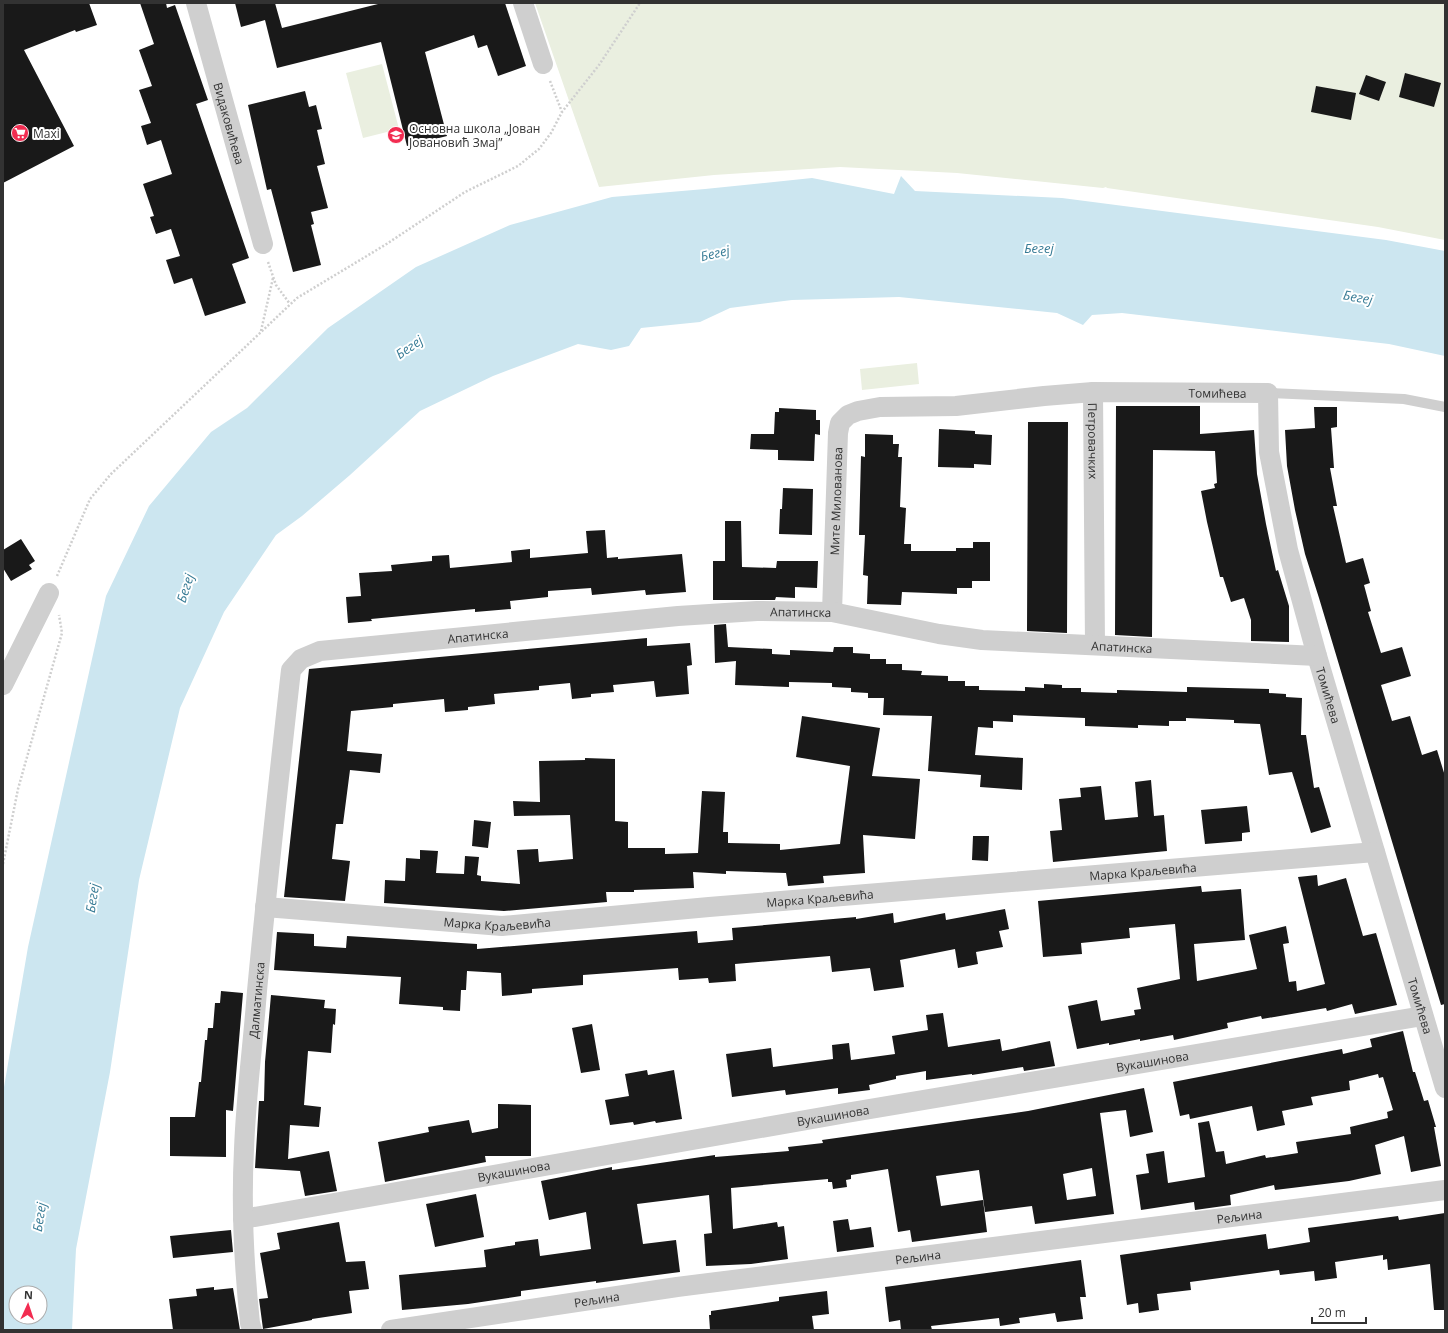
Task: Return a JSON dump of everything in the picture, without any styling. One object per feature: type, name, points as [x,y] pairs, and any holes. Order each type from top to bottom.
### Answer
[{"type":"street","name":"Видаковићева","points":[[196,3],[263,244]]},
{"type":"street","points":[[523,3],[543,64]]},
{"type":"street","name":"Томићева","points":[[1093,392],[1268,393],[1269,452],[1288,550],[1317,656],[1445,1088]]},
{"type":"street","name":"Петровачких","points":[[868,409],[891,406],[956,406],[1093,392],[1095,644]]},
{"type":"street","name":"Мите Милованова","points":[[832,612],[839,427],[840,423],[848,415],[858,410],[868,409]]},
{"type":"street","points":[[3,685],[49,593]]},
{"type":"street","name":"Апатинска","points":[[291,670],[301,659],[320,651],[757,611],[832,612],[931,633],[982,640],[1095,644],[1317,656]]},
{"type":"street","name":"Далматинска","points":[[252,1330],[246,1280],[243,1185],[246,1120],[265,907],[291,670]]},
{"type":"street","name":"Марка Краљевића","points":[[265,907],[502,926],[709,907],[1375,852]]},
{"type":"street","name":"Вукашинова","points":[[244,1219],[1040,1079],[1423,1016]]},
{"type":"street","name":"Рељина","points":[[391,1330],[677,1287],[1445,1190]]},
{"type":"lane","points":[[1268,393],[1404,399],[1445,407]]},
{"type":"path","points":[[3,864],[18,789],[62,633],[57,607],[49,593],[90,499],[111,474],[297,298],[385,245],[465,192],[518,166],[539,150],[551,133],[562,112],[598,65],[640,3]]},
{"type":"path","points":[[543,64],[562,112]]},
{"type":"path","points":[[263,244],[276,285],[290,304]]},
{"type":"path","points":[[261,332],[274,277]]},
{"type":"shaded area","points":[[535,3],[1445,3],[1445,240],[1378,227],[1106,187],[1103,188],[957,173],[840,167],[714,175],[599,187]]},
{"type":"shaded area","points":[[382,64],[399,129],[363,138],[346,73]]},
{"type":"shaded area","points":[[917,363],[919,384],[862,390],[860,369]]},
{"type":"water","name":"Бегеј","points":[[901,176],[915,191],[1062,198],[1386,240],[1445,251],[1445,356],[1389,344],[1122,313],[1092,315],[1083,325],[1057,313],[899,297],[792,300],[730,308],[700,322],[641,328],[629,346],[611,350],[578,344],[493,376],[420,411],[350,475],[302,516],[276,535],[224,612],[180,708],[139,880],[110,1072],[76,1249],[72,1330],[3,1330],[3,1093],[28,947],[106,596],[149,506],[211,432],[247,408],[328,328],[416,267],[510,225],[612,197],[812,178],[894,194]]},
{"type":"building","points":[[3,3],[89,3],[97,25],[76,32],[75,30],[24,50],[74,146],[3,183]]},
{"type":"building","points":[[140,3],[166,3],[167,8],[175,5],[208,100],[196,104],[249,258],[232,264],[246,303],[205,316],[192,278],[174,284],[166,260],[180,256],[171,229],[156,234],[150,217],[154,216],[143,184],[172,174],[161,140],[147,145],[141,126],[151,123],[139,90],[152,86],[139,50],[154,44]]},
{"type":"building","points":[[235,3],[275,3],[282,28],[382,3],[505,3],[526,66],[498,76],[487,45],[478,48],[474,35],[425,52],[447,136],[407,146],[381,42],[277,68],[265,20],[241,27]]},
{"type":"building","points":[[1405,73],[1441,83],[1434,107],[1399,97]]},
{"type":"building","points":[[1366,75],[1386,82],[1379,101],[1359,94]]},
{"type":"building","points":[[1316,86],[1356,93],[1351,120],[1311,112]]},
{"type":"building","points":[[305,91],[309,107],[316,105],[322,129],[317,130],[325,164],[317,166],[328,208],[311,212],[314,224],[311,225],[321,265],[293,272],[271,189],[267,190],[248,105]]},
{"type":"building","points":[[1116,406],[1200,406],[1200,434],[1254,430],[1257,474],[1266,524],[1276,571],[1278,570],[1289,606],[1289,642],[1251,641],[1251,620],[1244,598],[1231,602],[1223,577],[1220,577],[1201,491],[1215,488],[1214,484],[1217,483],[1215,451],[1153,450],[1152,637],[1115,635]]},
{"type":"building","points":[[1314,407],[1337,407],[1337,427],[1331,428],[1334,468],[1330,468],[1337,506],[1333,506],[1346,563],[1363,558],[1370,583],[1364,585],[1371,611],[1368,612],[1381,653],[1402,647],[1411,676],[1381,685],[1392,721],[1410,716],[1422,755],[1437,750],[1445,776],[1445,1004],[1441,1005],[1305,554],[1295,510],[1287,466],[1285,430],[1315,428]]},
{"type":"building","points":[[779,408],[816,410],[816,420],[820,420],[820,435],[815,434],[814,461],[778,460],[778,450],[750,449],[751,434],[774,434],[775,412],[779,412]]},
{"type":"building","points":[[1028,422],[1068,422],[1067,633],[1027,631]]},
{"type":"building","points":[[939,429],[975,431],[975,434],[992,435],[991,465],[974,464],[974,468],[938,467]]},
{"type":"building","points":[[865,434],[893,435],[893,444],[899,444],[898,457],[902,457],[900,507],[906,508],[904,544],[911,544],[911,551],[956,551],[956,548],[973,548],[973,542],[990,542],[990,581],[972,581],[972,588],[957,588],[957,594],[902,592],[901,605],[867,604],[868,576],[863,575],[865,535],[859,535],[861,456],[865,457]]},
{"type":"building","points":[[783,488],[813,489],[812,535],[779,534]]},
{"type":"building","points":[[725,521],[741,521],[742,567],[776,568],[777,561],[818,561],[817,588],[795,587],[795,598],[776,597],[775,600],[713,600],[713,561],[725,561]]},
{"type":"building","points":[[605,530],[607,558],[618,557],[618,559],[682,554],[686,592],[646,595],[645,590],[592,595],[591,588],[548,591],[548,597],[510,601],[511,609],[475,612],[475,609],[371,619],[372,621],[348,623],[346,597],[361,596],[359,573],[392,571],[391,565],[432,561],[432,556],[449,555],[450,568],[512,562],[511,551],[530,549],[530,558],[588,553],[586,531]]},
{"type":"building","points":[[21,539],[35,561],[29,565],[32,569],[11,581],[3,568],[3,550]]},
{"type":"building","points":[[726,624],[728,647],[772,649],[772,654],[790,655],[790,650],[833,652],[834,647],[853,647],[853,653],[870,654],[870,659],[886,659],[886,664],[902,664],[902,670],[922,671],[921,675],[948,676],[948,681],[965,681],[965,686],[979,686],[979,690],[1025,691],[1025,687],[1044,688],[1044,684],[1062,685],[1062,688],[1081,688],[1081,692],[1117,693],[1117,690],[1187,692],[1187,687],[1269,689],[1269,693],[1286,694],[1286,697],[1302,698],[1301,735],[1306,735],[1314,788],[1319,787],[1331,827],[1311,833],[1292,772],[1269,775],[1260,724],[1234,723],[1234,720],[1186,718],[1186,721],[1169,721],[1169,726],[1138,725],[1138,728],[1085,726],[1085,718],[1013,715],[1013,722],[993,721],[993,728],[978,727],[975,755],[1023,758],[1022,790],[980,787],[981,775],[928,771],[932,716],[883,715],[884,698],[868,698],[868,693],[851,692],[851,688],[832,687],[832,683],[789,682],[789,687],[735,685],[736,661],[715,663],[714,625]]},
{"type":"building","points":[[647,638],[647,646],[690,643],[692,665],[687,666],[689,694],[656,697],[654,681],[613,685],[614,692],[591,694],[591,697],[572,699],[570,683],[539,686],[539,690],[494,694],[495,704],[468,707],[468,710],[445,712],[444,699],[393,704],[393,707],[351,711],[347,751],[382,754],[380,773],[350,770],[343,824],[336,824],[332,859],[350,861],[345,901],[284,897],[309,669]]},
{"type":"building","points":[[802,716],[880,728],[872,776],[920,779],[915,839],[863,835],[865,873],[823,876],[824,883],[788,886],[786,873],[726,871],[726,874],[693,872],[694,888],[634,890],[634,892],[606,892],[607,902],[504,911],[384,903],[385,880],[405,881],[406,858],[420,859],[420,850],[438,851],[436,873],[464,874],[465,856],[479,857],[477,875],[481,876],[481,881],[520,884],[517,850],[538,849],[539,862],[573,859],[570,815],[514,816],[513,801],[540,802],[539,761],[585,760],[585,758],[615,759],[615,821],[628,822],[628,848],[665,848],[665,854],[698,853],[702,791],[725,792],[723,832],[728,832],[728,843],[780,844],[780,850],[840,844],[850,766],[796,757]]},
{"type":"building","points":[[1151,780],[1154,816],[1164,815],[1167,851],[1053,862],[1050,831],[1062,830],[1059,799],[1081,797],[1080,788],[1101,786],[1105,820],[1138,817],[1135,782]]},
{"type":"building","points":[[1247,806],[1250,832],[1242,833],[1242,841],[1205,844],[1201,810]]},
{"type":"building","points":[[474,820],[491,822],[488,848],[472,846]]},
{"type":"building","points":[[973,836],[989,836],[988,861],[972,860]]},
{"type":"building","points":[[1317,875],[1318,886],[1346,878],[1363,936],[1376,933],[1397,1005],[1355,1014],[1352,1004],[1327,1011],[1326,1008],[1262,1019],[1261,1016],[1227,1023],[1228,1028],[1174,1040],[1173,1035],[1109,1045],[1109,1043],[1077,1049],[1068,1006],[1097,1000],[1101,1021],[1135,1015],[1134,1010],[1141,1009],[1137,988],[1180,979],[1175,924],[1129,928],[1130,938],[1081,943],[1082,954],[1043,957],[1038,901],[1201,886],[1202,892],[1241,889],[1245,940],[1194,944],[1197,981],[1257,969],[1249,935],[1286,926],[1289,943],[1283,944],[1289,982],[1296,981],[1297,991],[1325,984],[1298,877]]},
{"type":"building","points":[[1005,909],[1009,929],[999,931],[1003,947],[976,952],[978,964],[958,968],[955,949],[900,960],[904,987],[874,991],[870,968],[832,972],[830,956],[735,964],[736,981],[709,983],[708,978],[679,980],[678,968],[583,975],[583,985],[532,989],[532,993],[502,996],[501,973],[467,971],[466,990],[461,990],[460,1011],[443,1010],[443,1007],[399,1004],[401,977],[274,970],[277,932],[314,934],[314,946],[346,948],[347,936],[477,944],[477,949],[697,931],[698,943],[733,940],[732,928],[856,917],[856,919],[893,913],[894,923],[945,913],[946,920]]},
{"type":"building","points":[[221,991],[243,993],[233,1111],[226,1110],[226,1157],[170,1156],[170,1117],[195,1117],[199,1082],[201,1082],[205,1040],[207,1040],[208,1028],[213,1028],[215,1003],[220,1003]]},
{"type":"building","points":[[271,995],[325,1000],[324,1008],[336,1009],[335,1025],[333,1024],[331,1053],[308,1051],[304,1105],[321,1107],[319,1127],[290,1125],[288,1159],[329,1151],[337,1191],[305,1196],[300,1171],[255,1168],[259,1101],[264,1101],[265,1062]]},
{"type":"building","points":[[943,1013],[948,1047],[1000,1039],[1002,1051],[1050,1041],[1055,1066],[1024,1071],[1023,1067],[926,1080],[926,1071],[896,1076],[896,1079],[869,1085],[870,1090],[838,1094],[838,1088],[786,1095],[785,1090],[732,1097],[726,1054],[771,1048],[773,1067],[833,1059],[832,1045],[849,1043],[851,1060],[895,1054],[892,1036],[928,1030],[926,1015]]},
{"type":"building","points":[[592,1024],[600,1070],[581,1073],[572,1028]]},
{"type":"building","points":[[1403,1031],[1413,1072],[1415,1072],[1424,1101],[1428,1100],[1436,1127],[1434,1127],[1441,1166],[1411,1172],[1404,1136],[1375,1145],[1381,1174],[1349,1181],[1275,1190],[1274,1185],[1230,1195],[1231,1205],[1195,1210],[1194,1202],[1141,1210],[1136,1175],[1149,1173],[1146,1154],[1164,1151],[1168,1183],[1205,1177],[1198,1123],[1209,1121],[1216,1152],[1224,1151],[1226,1164],[1265,1155],[1266,1158],[1298,1153],[1296,1142],[1351,1134],[1350,1127],[1388,1118],[1387,1112],[1393,1110],[1383,1077],[1379,1078],[1378,1074],[1349,1081],[1350,1090],[1311,1097],[1313,1105],[1282,1111],[1285,1125],[1257,1131],[1252,1106],[1190,1119],[1189,1114],[1180,1116],[1173,1082],[1342,1049],[1343,1054],[1372,1047],[1370,1039]]},
{"type":"building","points":[[647,1070],[648,1075],[674,1070],[682,1119],[656,1123],[655,1121],[634,1125],[633,1122],[610,1125],[605,1100],[629,1096],[625,1074]]},
{"type":"building","points":[[1144,1088],[1153,1132],[1130,1137],[1126,1110],[1100,1113],[1114,1214],[1035,1224],[1032,1206],[985,1212],[979,1170],[936,1176],[941,1206],[983,1200],[987,1232],[912,1242],[910,1230],[898,1232],[888,1169],[851,1175],[851,1179],[846,1180],[847,1187],[833,1189],[832,1182],[828,1182],[828,1179],[731,1188],[733,1229],[777,1222],[778,1227],[784,1226],[788,1259],[751,1264],[706,1266],[704,1234],[712,1233],[709,1195],[637,1204],[643,1244],[676,1240],[680,1272],[521,1291],[521,1296],[468,1304],[402,1310],[399,1275],[486,1267],[484,1250],[515,1245],[515,1242],[538,1239],[540,1256],[591,1249],[586,1212],[549,1220],[541,1181],[612,1167],[612,1170],[715,1155],[715,1157],[789,1151],[788,1147],[823,1143],[822,1140],[1028,1111]],"holes":[[[1092,1168],[1096,1196],[1067,1200],[1063,1174]]]},
{"type":"building","points":[[498,1104],[531,1105],[531,1156],[485,1156],[486,1162],[385,1182],[378,1142],[429,1132],[428,1127],[469,1120],[472,1133],[498,1128]]},
{"type":"building","points":[[476,1194],[484,1237],[435,1247],[426,1204]]},
{"type":"building","points":[[1445,1213],[1445,1310],[1434,1310],[1430,1264],[1388,1270],[1387,1259],[1383,1260],[1383,1255],[1335,1262],[1337,1278],[1315,1281],[1314,1271],[1280,1275],[1279,1270],[1190,1282],[1191,1290],[1157,1294],[1159,1310],[1139,1313],[1138,1303],[1127,1305],[1120,1255],[1266,1234],[1268,1249],[1310,1242],[1308,1228],[1398,1216],[1399,1220]]},
{"type":"building","points":[[848,1219],[850,1230],[871,1227],[874,1247],[837,1252],[833,1221]]},
{"type":"building","points":[[339,1222],[346,1262],[365,1261],[369,1289],[349,1291],[352,1313],[263,1329],[259,1299],[268,1298],[260,1253],[280,1249],[277,1233]]},
{"type":"building","points":[[231,1230],[233,1252],[173,1258],[170,1236]]},
{"type":"building","points":[[1081,1260],[1086,1297],[1080,1297],[1083,1319],[1057,1322],[1055,1313],[1019,1318],[1020,1323],[1000,1326],[999,1318],[931,1326],[932,1330],[901,1330],[900,1320],[889,1322],[885,1287]]},
{"type":"building","points":[[214,1287],[214,1290],[233,1288],[240,1330],[173,1330],[169,1299],[197,1296],[196,1289]]},
{"type":"building","points":[[827,1291],[829,1314],[812,1316],[814,1330],[710,1330],[709,1315],[711,1315],[711,1311],[779,1301],[779,1297]]},
{"type":"place","name":"Maxi","points":[[20,133]]},
{"type":"place","name":"Основна школа „Јован Јовановић Змај”","points":[[396,135]]}]
